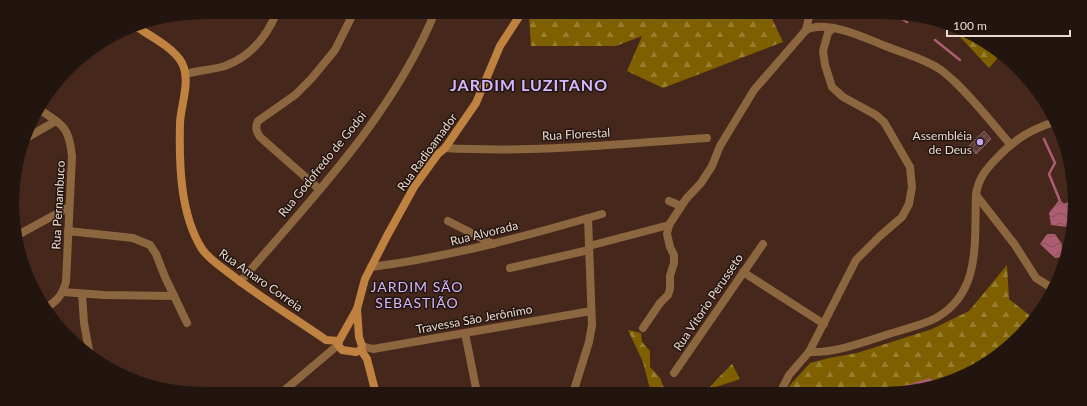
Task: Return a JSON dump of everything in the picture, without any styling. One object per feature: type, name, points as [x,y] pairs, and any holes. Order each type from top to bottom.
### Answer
[{"type":"street","points":[[141,30],[172,52],[181,62],[186,74],[198,70],[210,70],[225,66],[250,52],[263,37],[274,19]]},
{"type":"street","points":[[320,189],[260,136],[256,125],[258,121],[294,95],[312,78],[335,50],[350,19]]},
{"type":"street","name":"Rua Godofredo de Godoi","points":[[240,282],[349,154],[387,100],[432,19]]},
{"type":"street","name":"Rua Radioamador","points":[[339,341],[356,309],[362,287],[371,267],[414,187],[438,154],[445,148],[476,103],[500,46],[517,19]]},
{"type":"street","points":[[806,30],[808,19]]},
{"type":"street","points":[[643,328],[660,303],[668,295],[670,289],[670,276],[674,263],[674,255],[670,247],[667,234],[669,225],[686,199],[701,183],[708,172],[720,146],[754,90],[806,30],[812,27],[833,28],[851,32],[915,57],[940,70],[961,88],[1010,144]]},
{"type":"street","points":[[783,387],[789,375],[809,352],[856,260],[902,217],[909,204],[912,187],[910,167],[884,122],[876,115],[843,97],[832,86],[824,65],[823,51],[828,33],[833,28]]},
{"type":"street","name":"Rua Amaro Correia","points":[[186,74],[180,122],[182,177],[187,214],[192,229],[203,251],[208,257],[240,282],[326,340],[339,341]]},
{"type":"street","name":"Rua Pernambuco","points":[[43,112],[65,129],[71,144],[72,156],[66,282],[63,292]]},
{"type":"street","points":[[32,134],[56,121]]},
{"type":"street","points":[[809,352],[818,352],[863,343],[935,319],[952,307],[963,293],[971,274],[974,257],[976,195],[977,186],[981,177],[988,167],[1010,144],[1031,130],[1050,124]]},
{"type":"street","name":"Rua Florestal","points":[[445,148],[495,150],[587,146],[707,138]]},
{"type":"street","points":[[976,195],[1015,245],[1036,278],[1048,286]]},
{"type":"street","points":[[669,201],[681,206]]},
{"type":"street","points":[[22,233],[69,207]]},
{"type":"street","name":"Rua Alvorada","points":[[371,267],[435,257],[493,244],[602,214]]},
{"type":"street","points":[[575,387],[589,342],[592,325],[588,218]]},
{"type":"street","points":[[448,221],[493,244]]},
{"type":"street","points":[[510,268],[589,248],[669,225]]},
{"type":"street","points":[[68,231],[133,238],[150,245],[156,254],[187,323]]},
{"type":"street","name":"Rua Vitorio Perusseto","points":[[674,373],[762,244]]},
{"type":"street","points":[[743,272],[824,324]]},
{"type":"street","points":[[50,305],[56,302],[63,292],[82,294],[174,296]]},
{"type":"street","points":[[82,294],[84,324],[88,347]]},
{"type":"street","name":"Rua Radioamador","points":[[356,309],[359,337]]},
{"type":"street","name":"Travessa São Jerônimo","points":[[361,348],[374,349],[591,310]]},
{"type":"street","points":[[288,387],[349,332],[359,337],[361,348],[367,359],[374,387]]},
{"type":"street","points":[[465,333],[475,387]]},
{"type":"street","points":[[339,341],[342,350],[348,352],[356,352],[361,348]]},
{"type":"green space","points":[[529,19],[772,19],[783,42],[663,88],[627,71],[642,36],[616,46],[531,46]]},
{"type":"green space","points":[[958,35],[976,44],[997,58],[989,68]]},
{"type":"green space","points":[[1007,265],[1009,299],[1030,315],[1014,333],[986,356],[965,368],[932,381],[896,387],[789,387],[810,363],[857,353],[932,329],[969,311]]},
{"type":"green space","points":[[628,330],[641,333],[642,342],[650,351],[650,367],[660,378],[664,387],[649,387],[643,362]]},
{"type":"green space","points":[[732,364],[740,379],[716,387],[710,387]]},
{"type":"water","points":[[1059,200],[1068,206],[1066,227],[1051,225],[1049,213]]},
{"type":"water","points":[[1047,234],[1055,234],[1062,244],[1060,257],[1055,258],[1040,244]]},
{"type":"water","points":[[930,378],[933,381],[905,386]]},
{"type":"building","name":"Assembléia de Deus","points":[[984,131],[991,139],[976,154],[969,146]]},
{"type":"waterway","points":[[935,40],[960,60]]},
{"type":"waterway","points":[[1044,139],[1055,163],[1049,174],[1060,201]]},
{"type":"place","name":"Assembléia de Deus","points":[[980,142]]},
{"type":"district","name":"JARDIM LUZITANO","points":[[529,84]]},
{"type":"district","name":"JARDIM SÃO SEBASTIÃO","points":[[417,294]]}]
